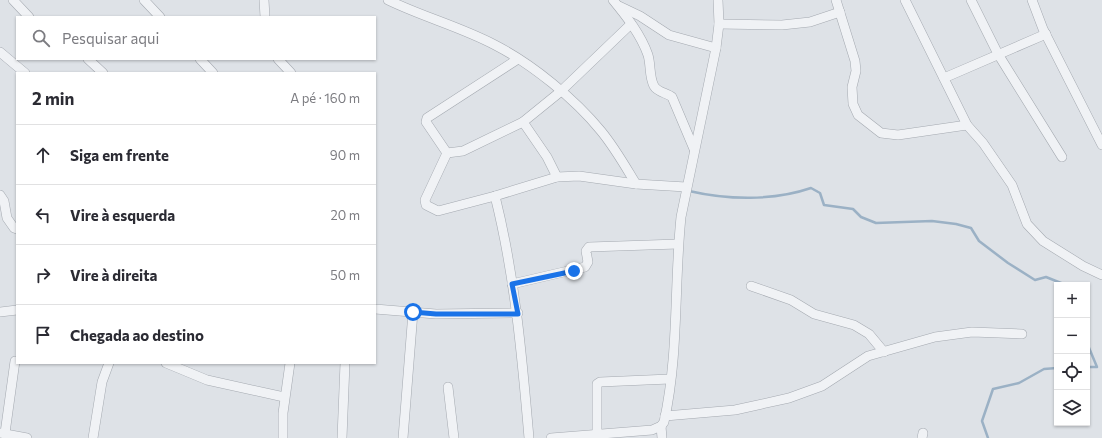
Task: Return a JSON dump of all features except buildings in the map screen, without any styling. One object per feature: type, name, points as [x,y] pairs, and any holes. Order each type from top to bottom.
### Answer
[{"type":"street","points":[[13,0],[28,16]]},
{"type":"street","points":[[144,0],[159,16]]},
{"type":"street","points":[[264,0],[265,16]]},
{"type":"street","points":[[388,0],[495,45],[518,59],[560,92],[601,131],[636,184]]},
{"type":"street","points":[[662,438],[661,426],[665,416],[675,333],[678,244],[686,187],[716,48],[719,24],[718,0]]},
{"type":"street","points":[[836,0],[855,61],[856,70],[852,87],[853,104],[858,115],[881,133],[898,135],[968,125]]},
{"type":"street","points":[[905,0],[968,125],[983,143],[1012,185],[1022,214],[1035,234],[1083,266],[1102,275]]},
{"type":"street","points":[[971,0],[998,54],[1062,157]]},
{"type":"street","points":[[1032,0],[1046,34],[1102,145]]},
{"type":"street","points":[[615,3],[640,16],[669,35],[716,48]]},
{"type":"street","points":[[615,3],[631,24],[648,57],[653,85],[658,90],[672,97],[694,149]]},
{"type":"street","points":[[719,24],[782,25],[810,22],[840,12]]},
{"type":"street","points":[[447,154],[463,151],[523,122],[560,92],[631,24]]},
{"type":"street","points":[[944,78],[1046,34]]},
{"type":"street","points":[[0,52],[23,72]]},
{"type":"street","points":[[447,154],[426,122],[427,118],[518,59]]},
{"type":"street","points":[[89,60],[102,72]]},
{"type":"street","points":[[201,60],[212,72]]},
{"type":"street","points":[[279,60],[290,72]]},
{"type":"street","points":[[523,122],[547,157],[557,177]]},
{"type":"street","points":[[447,154],[425,200],[428,207],[438,211],[496,196],[557,177],[578,176],[636,184],[686,187]]},
{"type":"street","points":[[0,195],[4,201],[4,218],[16,229]]},
{"type":"street","points":[[496,196],[504,230],[518,314],[529,438]]},
{"type":"street","points":[[512,284],[585,267],[588,262],[586,251],[589,247],[678,244]]},
{"type":"street","points":[[751,286],[786,298],[814,314],[854,325],[869,334],[884,352]]},
{"type":"street","points":[[376,309],[436,314],[518,314]]},
{"type":"street","points":[[0,312],[16,310]]},
{"type":"street","points":[[403,438],[413,312]]},
{"type":"street","points":[[665,416],[735,410],[789,398],[812,391],[842,375],[868,356],[923,340],[962,333],[1022,334]]},
{"type":"street","points":[[15,361],[3,433],[27,438]]},
{"type":"street","points":[[93,438],[102,382],[110,364]]},
{"type":"street","points":[[168,364],[207,380],[284,397]]},
{"type":"street","points":[[283,438],[284,397],[290,364]]},
{"type":"street","points":[[342,438],[345,364]]},
{"type":"street","points":[[597,434],[597,384],[600,382],[670,379]]},
{"type":"street","points":[[448,387],[454,438]]},
{"type":"street","points":[[551,438],[652,430],[661,426]]},
{"type":"waterway","points":[[689,191],[719,196],[750,198],[781,195],[811,188],[820,193],[824,205],[853,209],[861,217],[876,223],[932,221],[956,224],[971,228],[979,241],[1008,263],[1035,280],[1046,277],[1058,282]]},
{"type":"waterway","points":[[1090,350],[1097,367],[1090,367]]},
{"type":"waterway","points":[[988,438],[982,421],[993,389],[1019,383],[1044,369],[1054,368]]},
{"type":"route","points":[[413,312],[436,314],[518,314],[512,284],[574,271]]}]
